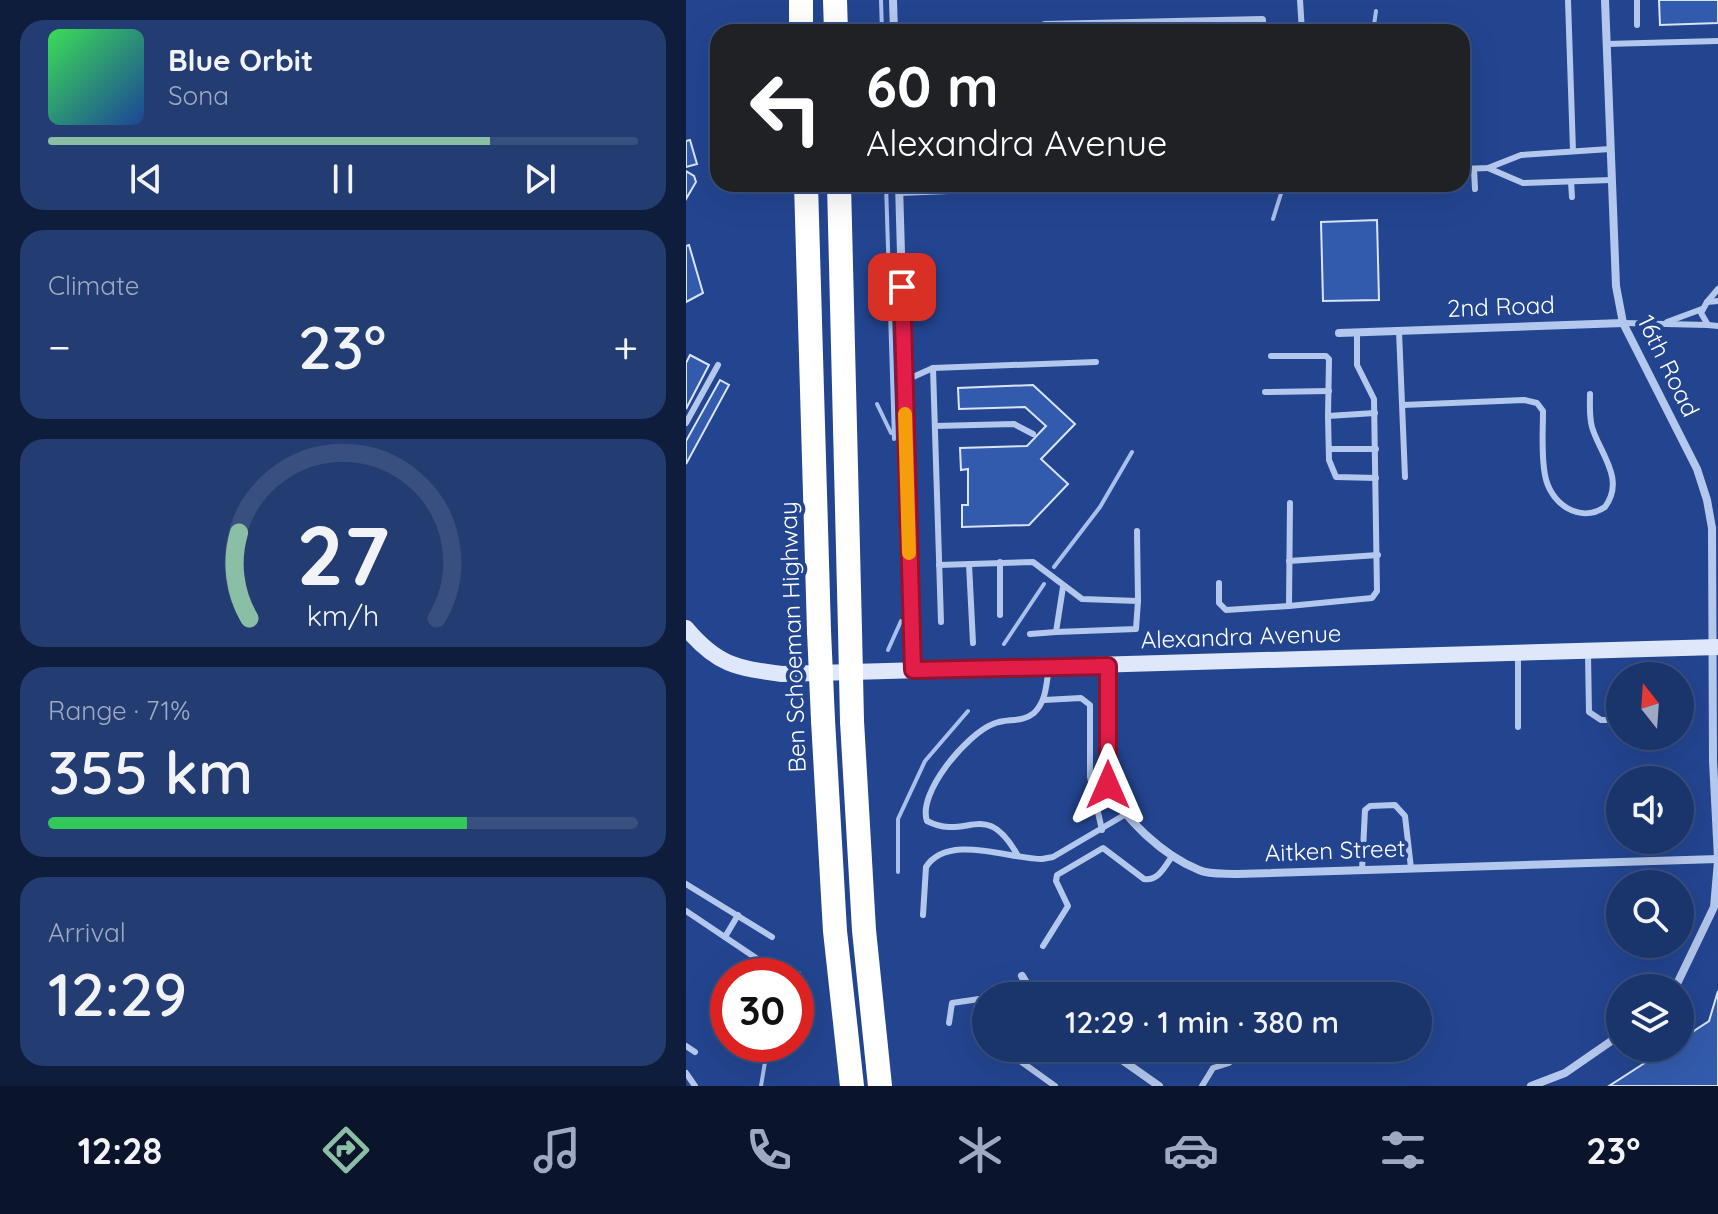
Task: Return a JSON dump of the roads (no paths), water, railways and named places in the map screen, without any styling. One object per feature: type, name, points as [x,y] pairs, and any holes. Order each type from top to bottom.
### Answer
[{"type":"highway","points":[[801,0],[801,24]]},
{"type":"highway","points":[[835,0],[836,24]]},
{"type":"highway","name":"Ben Schoeman Highway","points":[[806,192],[823,720],[835,931],[852,1086]]},
{"type":"highway","points":[[839,192],[852,721],[864,930],[880,1086]]},
{"type":"main road","name":"Alexandra Avenue","points":[[686,628],[710,653],[738,669],[782,674],[1716,647]]},
{"type":"street","points":[[893,0],[894,24]]},
{"type":"street","name":"16th Road","points":[[1605,0],[1616,286],[1623,323],[1697,469],[1712,528],[1718,859],[1714,907],[1682,974]]},
{"type":"street","points":[[1088,24],[1262,20],[1262,24]]},
{"type":"street","points":[[899,192],[913,670]]},
{"type":"street","name":"2nd Road","points":[[1339,333],[1623,323]]},
{"type":"street","points":[[1108,666],[1108,785]]},
{"type":"street","name":"Aitken Street","points":[[1108,785],[1126,814],[1173,855],[1210,873],[1718,859]]},
{"type":"street","points":[[1022,976],[1026,982]]},
{"type":"street","points":[[1531,1086],[1546,1083],[1606,1045]]},
{"type":"street","points":[[1125,1062],[1159,1086]]},
{"type":"lane","points":[[1300,0],[1302,24]]},
{"type":"lane","points":[[1568,0],[1573,151]]},
{"type":"lane","points":[[1637,0],[1637,25]]},
{"type":"lane","points":[[1606,44],[1718,41]]},
{"type":"lane","points":[[1470,169],[1488,168],[1521,155],[1610,149]]},
{"type":"lane","points":[[1488,168],[1523,183],[1611,180]]},
{"type":"lane","points":[[1474,169],[1475,189]]},
{"type":"lane","points":[[1571,182],[1572,197]]},
{"type":"lane","points":[[1708,325],[1702,318],[1702,309],[1718,289]]},
{"type":"lane","points":[[1707,302],[1718,301]]},
{"type":"lane","name":"2nd Road","points":[[1663,323],[1702,309]]},
{"type":"lane","name":"2nd Road","points":[[1623,323],[1718,326]]},
{"type":"lane","points":[[1399,331],[1405,477]]},
{"type":"lane","points":[[1219,583],[1219,603],[1226,610],[1372,598],[1377,591],[1375,413],[1371,387],[1357,365],[1357,332]]},
{"type":"lane","points":[[1271,356],[1326,356],[1331,364],[1328,416],[1330,466],[1336,477],[1376,478]]},
{"type":"lane","points":[[904,381],[933,368],[1096,362]]},
{"type":"lane","points":[[686,423],[718,365]]},
{"type":"lane","points":[[933,368],[941,622]]},
{"type":"lane","points":[[1265,392],[1329,391]]},
{"type":"lane","points":[[1403,405],[1524,400],[1537,403],[1543,411],[1545,479],[1569,510],[1583,515],[1595,514],[1605,507],[1612,494],[1610,462],[1593,429],[1590,394]]},
{"type":"lane","points":[[1328,416],[1375,413]]},
{"type":"lane","points":[[935,426],[1014,424],[1033,434]]},
{"type":"lane","points":[[1329,449],[1376,449]]},
{"type":"lane","points":[[1289,606],[1290,503]]},
{"type":"lane","points":[[1030,634],[1136,629],[1137,531]]},
{"type":"lane","points":[[1289,561],[1378,555]]},
{"type":"lane","points":[[1000,562],[1000,615]]},
{"type":"lane","points":[[939,565],[1033,562],[1082,599],[1138,601]]},
{"type":"lane","points":[[969,564],[973,643]]},
{"type":"lane","points":[[1056,632],[1063,587]]},
{"type":"lane","points":[[1588,651],[1589,712],[1606,720]]},
{"type":"lane","points":[[1518,653],[1518,727]]},
{"type":"lane","points":[[1018,856],[1007,836],[990,824],[936,826],[927,821],[926,803],[949,764],[986,727],[1032,715],[1044,700],[1049,667]]},
{"type":"lane","points":[[1044,700],[1087,699],[1092,712],[1089,748],[1091,786],[1102,830]]},
{"type":"lane","points":[[1089,748],[1108,748]]},
{"type":"lane","points":[[1091,786],[1108,785]]},
{"type":"lane","points":[[1362,870],[1365,810],[1383,805],[1395,805],[1405,816],[1411,868]]},
{"type":"lane","points":[[923,915],[926,867],[936,856],[972,850],[1053,857],[1126,814]]},
{"type":"lane","points":[[1043,946],[1068,906],[1056,881],[1057,875],[1103,848],[1150,880],[1157,877],[1173,855]]},
{"type":"lane","points":[[686,884],[772,937]]},
{"type":"lane","points":[[686,911],[756,958]]},
{"type":"lane","points":[[725,937],[738,915]]},
{"type":"lane","points":[[949,1023],[952,1003],[972,1000]]},
{"type":"lane","points":[[686,1046],[695,1052]]},
{"type":"lane","points":[[1022,1062],[1055,1086]]},
{"type":"lane","points":[[1202,1086],[1213,1068],[1230,1062]]},
{"type":"lane","points":[[686,1073],[695,1086]]},
{"type":"waterway","points":[[881,0],[882,24]]},
{"type":"waterway","points":[[1374,24],[1376,11]]},
{"type":"waterway","points":[[886,192],[894,439]]},
{"type":"waterway","points":[[1273,219],[1281,192]]},
{"type":"waterway","points":[[877,404],[891,433]]},
{"type":"waterway","points":[[1054,567],[1100,507],[1132,452]]},
{"type":"waterway","points":[[1004,644],[1044,584]]},
{"type":"waterway","points":[[888,650],[901,621]]},
{"type":"waterway","points":[[898,872],[898,819],[925,761],[968,711]]},
{"type":"waterway","points":[[761,1086],[765,1062]]}]
